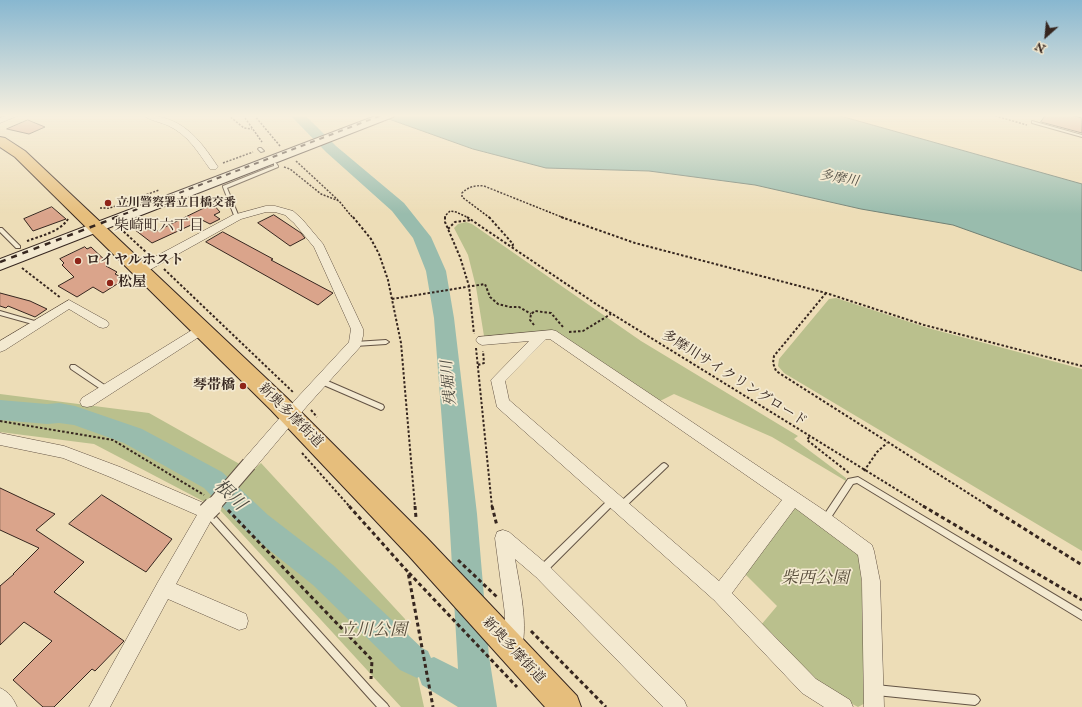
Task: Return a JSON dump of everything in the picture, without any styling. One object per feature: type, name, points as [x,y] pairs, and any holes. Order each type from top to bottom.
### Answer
[{"type":"main road","name":"新奥多摩街道","points":[[11,148],[20,154],[290,416],[418,548],[566,707]]},
{"type":"main road","points":[[288,150],[293,148]]},
{"type":"main road","points":[[9,254],[294,148]]},
{"type":"street","points":[[200,148],[213,167]]},
{"type":"street","points":[[99,707],[207,512],[355,344],[357,336],[357,329],[320,246],[289,213],[276,209],[266,209],[237,217],[140,270]]},
{"type":"street","points":[[0,347],[36,323],[69,304],[103,324]]},
{"type":"street","points":[[87,402],[201,330]]},
{"type":"street","points":[[482,340],[552,334],[825,520],[866,551],[870,581],[874,699]]},
{"type":"street","points":[[542,335],[498,380],[502,404],[720,594],[808,686],[843,707]]},
{"type":"street","points":[[0,439],[64,452],[115,472],[207,512]]},
{"type":"street","points":[[720,594],[793,498]]},
{"type":"street","points":[[503,538],[542,571],[677,707]]},
{"type":"street","points":[[503,538],[514,614],[512,650]]},
{"type":"street","points":[[164,588],[239,621]]},
{"type":"street","points":[[0,698],[7,707]]},
{"type":"lane","points":[[237,217],[225,187],[276,165]]},
{"type":"lane","points":[[0,229],[9,254]]},
{"type":"lane","points":[[0,313],[36,323]]},
{"type":"lane","points":[[355,344],[386,342]]},
{"type":"lane","points":[[73,367],[107,390]]},
{"type":"lane","points":[[321,382],[381,407]]},
{"type":"lane","points":[[542,571],[616,504],[664,466]]},
{"type":"lane","points":[[825,520],[851,481],[858,480],[1082,616]]},
{"type":"lane","points":[[207,512],[384,707]]},
{"type":"lane","points":[[874,699],[975,700]]},
{"type":"path","points":[[213,167],[261,150],[262,148]]},
{"type":"path","points":[[288,150],[339,201],[371,239],[388,280],[401,343],[416,520]]},
{"type":"path","points":[[276,165],[286,167],[321,194],[339,201]]},
{"type":"path","points":[[512,248],[513,244],[507,236],[481,210],[466,202],[462,197],[462,193],[465,190],[477,185],[484,186],[546,212],[635,243],[826,293],[924,325],[1082,366]]},
{"type":"path","name":"多摩川サイクリングロード","points":[[503,538],[495,521],[491,502],[469,286],[460,257],[448,229],[445,216],[450,211],[460,213],[472,220],[611,314],[864,471],[1082,600]]},
{"type":"path","points":[[68,217],[67,222],[61,227],[9,254],[69,304]]},
{"type":"path","points":[[448,229],[455,222],[472,220]]},
{"type":"path","points":[[392,298],[485,284],[490,297],[498,304],[510,307],[519,307],[531,314]]},
{"type":"path","points":[[826,293],[774,356],[772,362],[778,373],[1082,565]]},
{"type":"path","points":[[531,314],[535,311],[551,314],[563,328]]},
{"type":"path","points":[[531,314],[530,320],[542,335]]},
{"type":"path","points":[[583,331],[611,314]]},
{"type":"path","points":[[478,365],[484,363],[482,340]]},
{"type":"path","points":[[809,437],[807,440],[858,480]]},
{"type":"path","points":[[864,471],[877,452],[887,443]]},
{"type":"path","points":[[298,449],[408,572],[520,690]]},
{"type":"path","points":[[454,556],[499,599]]},
{"type":"path","points":[[408,572],[433,707]]},
{"type":"path","points":[[514,614],[606,707]]},
{"type":"green space","points":[[466,222],[472,224],[641,341],[798,436],[794,439],[846,478],[846,481],[772,437],[674,394],[658,402],[554,331],[484,336],[476,287],[468,255],[454,228],[458,224]]},
{"type":"green space","points":[[836,298],[928,328],[1082,369],[1082,551],[784,373],[778,366],[779,359],[829,299]]},
{"type":"green space","name":"立川公園","points":[[0,394],[149,413],[252,471],[261,463],[405,619],[424,707],[401,707],[220,510],[94,444],[0,432]]},
{"type":"green space","name":"柴西公園","points":[[795,506],[859,554],[871,700],[858,707],[810,681],[761,625],[777,606],[745,574]]},
{"type":"water","name":"多摩川","points":[[470,148],[954,148],[1082,184],[1082,271],[953,225],[861,209],[755,185],[649,171],[546,168]]},
{"type":"building","points":[[213,204],[220,212],[214,215],[220,219],[210,224],[202,220],[152,243],[130,226],[132,221],[154,232]]},
{"type":"building","points":[[52,207],[66,219],[33,231],[24,219]]},
{"type":"building","points":[[274,215],[301,233],[305,238],[290,246],[258,223]]},
{"type":"building","points":[[223,232],[273,259],[271,260],[333,293],[318,305],[206,242]]},
{"type":"building","points":[[85,247],[87,249],[91,247],[109,264],[106,266],[117,272],[115,274],[125,279],[103,293],[93,287],[77,297],[58,286],[74,277],[62,265],[64,263],[60,259]]},
{"type":"building","points":[[0,293],[30,301],[47,309],[35,317],[8,306],[6,308],[0,306]]},
{"type":"building","points":[[0,488],[55,514],[36,530],[84,562],[54,592],[124,641],[95,671],[92,669],[54,707],[43,707],[13,680],[52,641],[24,622],[0,645],[0,586],[39,548],[0,530]]},
{"type":"building","points":[[102,495],[172,539],[146,572],[69,524]]},
{"type":"waterway","name":"残堀川","points":[[330,148],[398,207],[422,237],[436,271],[444,318],[463,514],[473,656],[480,707]]},
{"type":"waterway","name":"根川","points":[[0,410],[47,414],[59,413],[75,416],[133,436],[213,480],[258,524],[323,575],[411,659],[417,662]]},
{"type":"waterway","name":"根川","points":[[434,673],[479,701]]},
{"type":"railway","points":[[114,218],[296,148]]},
{"type":"railway","points":[[0,262],[117,217]]},
{"type":"place","name":"立川警察署立日橋交番","points":[[108,203]]},
{"type":"place","name":"ロイヤルホスト","points":[[78,261]]},
{"type":"place","name":"松屋","points":[[110,283]]},
{"type":"place","name":"琴帯橋","points":[[243,386]]},
{"type":"district","name":"柴崎町六丁目","points":[[159,227]]}]
